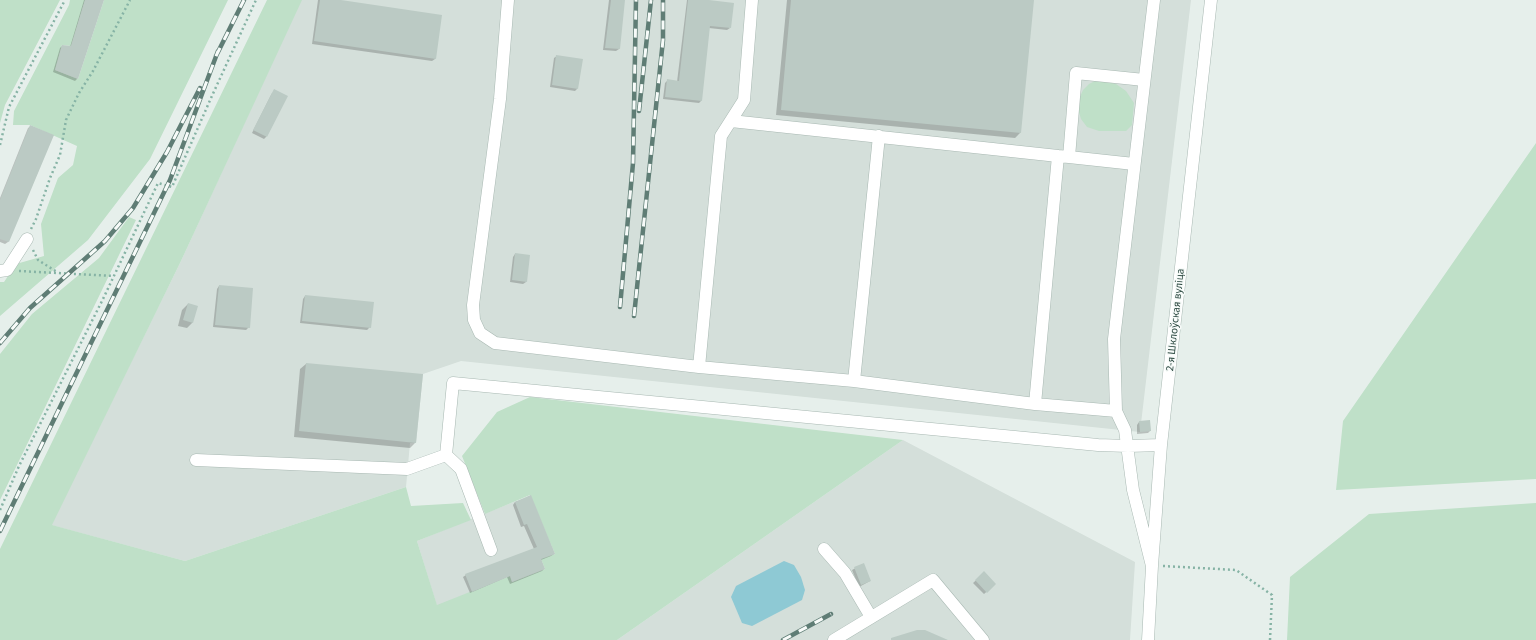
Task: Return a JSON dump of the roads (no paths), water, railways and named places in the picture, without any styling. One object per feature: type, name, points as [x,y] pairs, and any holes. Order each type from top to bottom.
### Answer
[{"type":"street","points":[[508,0],[500,99],[473,305],[474,320],[480,333],[495,343],[700,367],[854,381],[1035,404],[1116,411]]},
{"type":"street","points":[[700,367],[721,136],[744,100],[752,0]]},
{"type":"street","points":[[1152,566],[1134,490],[1125,430],[1116,411],[1114,339],[1154,0]]},
{"type":"street","name":"2-я Шклоўская вуліца","points":[[1148,640],[1152,566],[1162,445],[1211,0]]},
{"type":"street","points":[[1035,404],[1064,156],[1076,73],[1144,80]]},
{"type":"street","points":[[731,121],[1134,164]]},
{"type":"street","points":[[854,381],[879,136]]},
{"type":"street","points":[[3,270],[27,239]]},
{"type":"street","points":[[446,455],[453,383],[1098,445],[1162,445]]},
{"type":"street","points":[[196,460],[407,469],[446,455]]},
{"type":"street","points":[[446,455],[461,469],[491,550]]},
{"type":"street","points":[[824,549],[845,573],[872,617]]},
{"type":"street","points":[[834,640],[933,580],[983,640]]},
{"type":"water","points":[[784,561],[794,565],[801,577],[805,590],[802,600],[752,626],[742,623],[731,597],[736,586]]},
{"type":"railway","points":[[216,56],[244,0]]},
{"type":"railway","points":[[620,307],[633,163],[636,0]]},
{"type":"railway","points":[[639,111],[651,0]]},
{"type":"railway","points":[[634,316],[663,40],[663,0]]},
{"type":"railway","points":[[0,531],[170,180],[218,51]]},
{"type":"railway","points":[[0,343],[30,308],[105,241],[133,208],[167,152],[200,88]]},
{"type":"railway","points":[[783,640],[831,614]]}]
